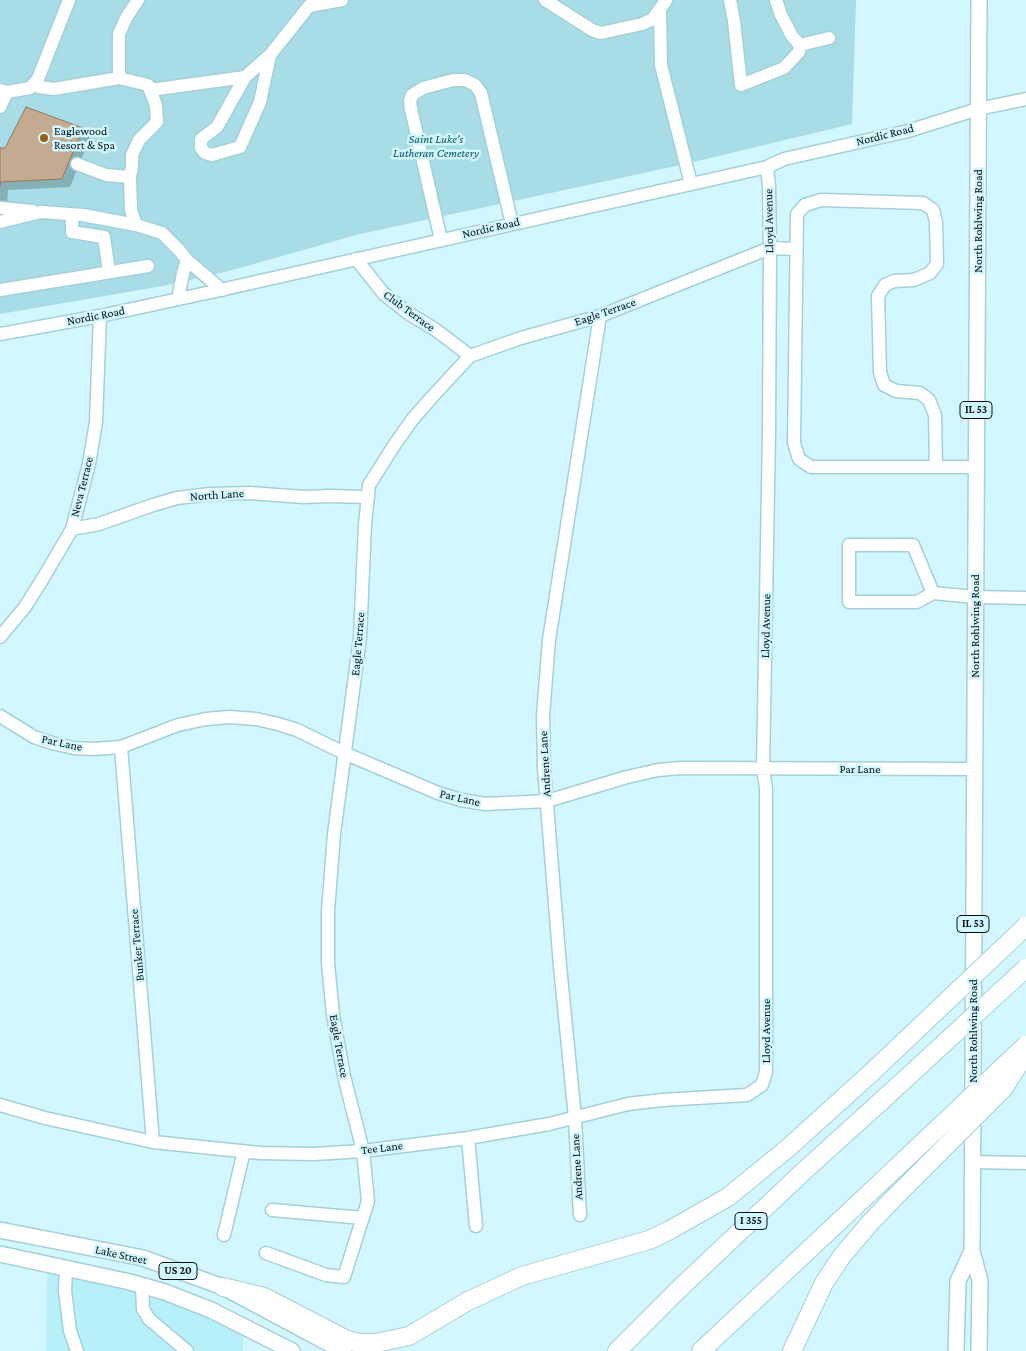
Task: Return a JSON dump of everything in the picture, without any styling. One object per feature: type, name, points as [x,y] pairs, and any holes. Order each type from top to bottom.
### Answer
[{"type":"highway","points":[[223,1287],[264,1297],[347,1340],[359,1343],[376,1343],[409,1336],[468,1301],[522,1276],[649,1240],[728,1197],[754,1176],[871,1073],[1026,926]]},
{"type":"highway","name":"I 355","points":[[617,1351],[680,1288],[804,1171],[1026,968]]},
{"type":"highway","points":[[701,1351],[1026,1045]]},
{"type":"highway","points":[[792,1351],[824,1283],[842,1256],[894,1198],[1003,1089],[1026,1053]]},
{"type":"highway","points":[[397,1351],[409,1336]]},
{"type":"main road","name":"North Rohlwing Road","points":[[979,1351],[980,1281],[972,1251],[972,1162],[980,0]]},
{"type":"main road","name":"Lake Street","points":[[0,1230],[143,1258],[223,1287],[343,1351]]},
{"type":"main road","name":"North Rohlwing Road","points":[[956,1351],[958,1281],[972,1251]]},
{"type":"main road","name":"Lake Street","points":[[0,1254],[165,1292],[211,1310],[292,1351]]},
{"type":"street","points":[[36,85],[69,0]]},
{"type":"street","points":[[119,78],[119,34],[126,18],[138,0]]},
{"type":"street","points":[[270,55],[260,102],[240,147],[212,156],[205,153],[201,148],[201,139],[217,127],[245,77],[270,55],[313,3],[342,0]]},
{"type":"street","points":[[545,0],[592,30],[601,33],[642,24],[653,19],[663,5]]},
{"type":"street","points":[[730,0],[741,86],[784,68],[799,52],[800,45],[792,36],[776,0]]},
{"type":"street","points":[[663,5],[660,65],[690,184]]},
{"type":"street","points":[[800,45],[829,38]]},
{"type":"street","points":[[150,90],[245,77]]},
{"type":"street","points":[[0,107],[3,91],[36,85],[54,89],[119,78],[148,85],[156,105],[157,122],[139,140],[132,155],[130,177],[131,210],[136,225]]},
{"type":"street","points":[[441,240],[410,101],[412,95],[423,88],[453,80],[465,80],[475,84],[481,93],[512,224]]},
{"type":"street","name":"Nordic Road","points":[[0,334],[100,316],[222,290],[356,258],[767,167],[784,159],[908,131],[978,109],[1026,99]]},
{"type":"street","points":[[77,164],[106,175],[130,177]]},
{"type":"street","name":"Lloyd Avenue","points":[[762,1085],[766,1072],[766,788],[763,769],[769,460],[770,248],[767,167]]},
{"type":"street","points":[[936,467],[935,415],[929,400],[920,393],[896,391],[884,385],[880,372],[878,296],[885,285],[894,281],[914,280],[930,273],[937,264],[936,222],[933,210],[923,203],[821,200],[805,205],[797,214],[796,249],[794,443],[799,459],[811,467],[936,467],[976,467]]},
{"type":"street","points":[[0,208],[72,214],[136,225],[162,233],[180,250],[187,260],[222,290]]},
{"type":"street","points":[[0,222],[41,212]]},
{"type":"street","points":[[72,214],[72,232],[104,237],[109,272]]},
{"type":"street","points":[[770,248],[796,249]]},
{"type":"street","name":"Eagle Terrace","points":[[266,1253],[326,1275],[344,1277],[368,1201],[363,1151],[339,1054],[333,1015],[328,963],[328,911],[330,870],[360,638],[365,524],[369,485],[395,444],[432,397],[470,356],[521,338],[600,316],[770,248]]},
{"type":"street","name":"Club Terrace","points":[[356,258],[384,294],[470,356]]},
{"type":"street","points":[[178,299],[187,260]]},
{"type":"street","points":[[0,290],[148,266]]},
{"type":"street","name":"Neva Terrace","points":[[0,637],[34,594],[72,529],[89,464],[96,422],[100,316]]},
{"type":"street","name":"Andrene Lane","points":[[580,1215],[575,1118],[547,800],[543,716],[549,640],[600,316]]},
{"type":"street","name":"North Lane","points":[[72,529],[99,524],[169,500],[210,494],[250,493],[304,497],[368,497]]},
{"type":"street","points":[[933,592],[913,545],[849,545],[849,602],[917,602],[933,592],[1026,598]]},
{"type":"street","name":"Par Lane","points":[[0,716],[34,737],[52,744],[93,749],[121,747],[178,725],[206,719],[228,717],[256,719],[297,730],[419,786],[461,800],[485,804],[547,800],[627,777],[658,770],[681,768],[974,769]]},
{"type":"street","name":"Bunker Terrace","points":[[121,747],[153,1142]]},
{"type":"street","name":"Tee Lane","points":[[0,1105],[45,1118],[153,1142],[244,1152],[314,1154],[363,1151],[468,1138],[549,1124],[619,1106],[662,1100],[747,1095],[762,1085]]},
{"type":"street","points":[[468,1138],[476,1226]]},
{"type":"street","points":[[224,1235],[244,1152]]},
{"type":"street","points":[[972,1162],[1026,1163]]},
{"type":"street","points":[[272,1210],[363,1218]]},
{"type":"street","points":[[66,1268],[65,1291],[67,1311],[70,1331],[77,1351]]},
{"type":"street","points":[[142,1286],[143,1309],[149,1319],[187,1351]]},
{"type":"shaded area","points":[[47,1269],[149,1292],[243,1333],[243,1351],[46,1351]]},
{"type":"green space","name":"Saint Luke's Lutheran Cemetery","points":[[0,0],[856,0],[852,124],[681,165],[360,234],[229,271],[163,286],[0,314]]},
{"type":"building","name":"Eaglewood Resort & Spa","points":[[26,107],[83,128],[62,179],[0,182],[0,148],[5,148]]},
{"type":"place","name":"Eaglewood Resort & Spa","points":[[44,138]]}]
